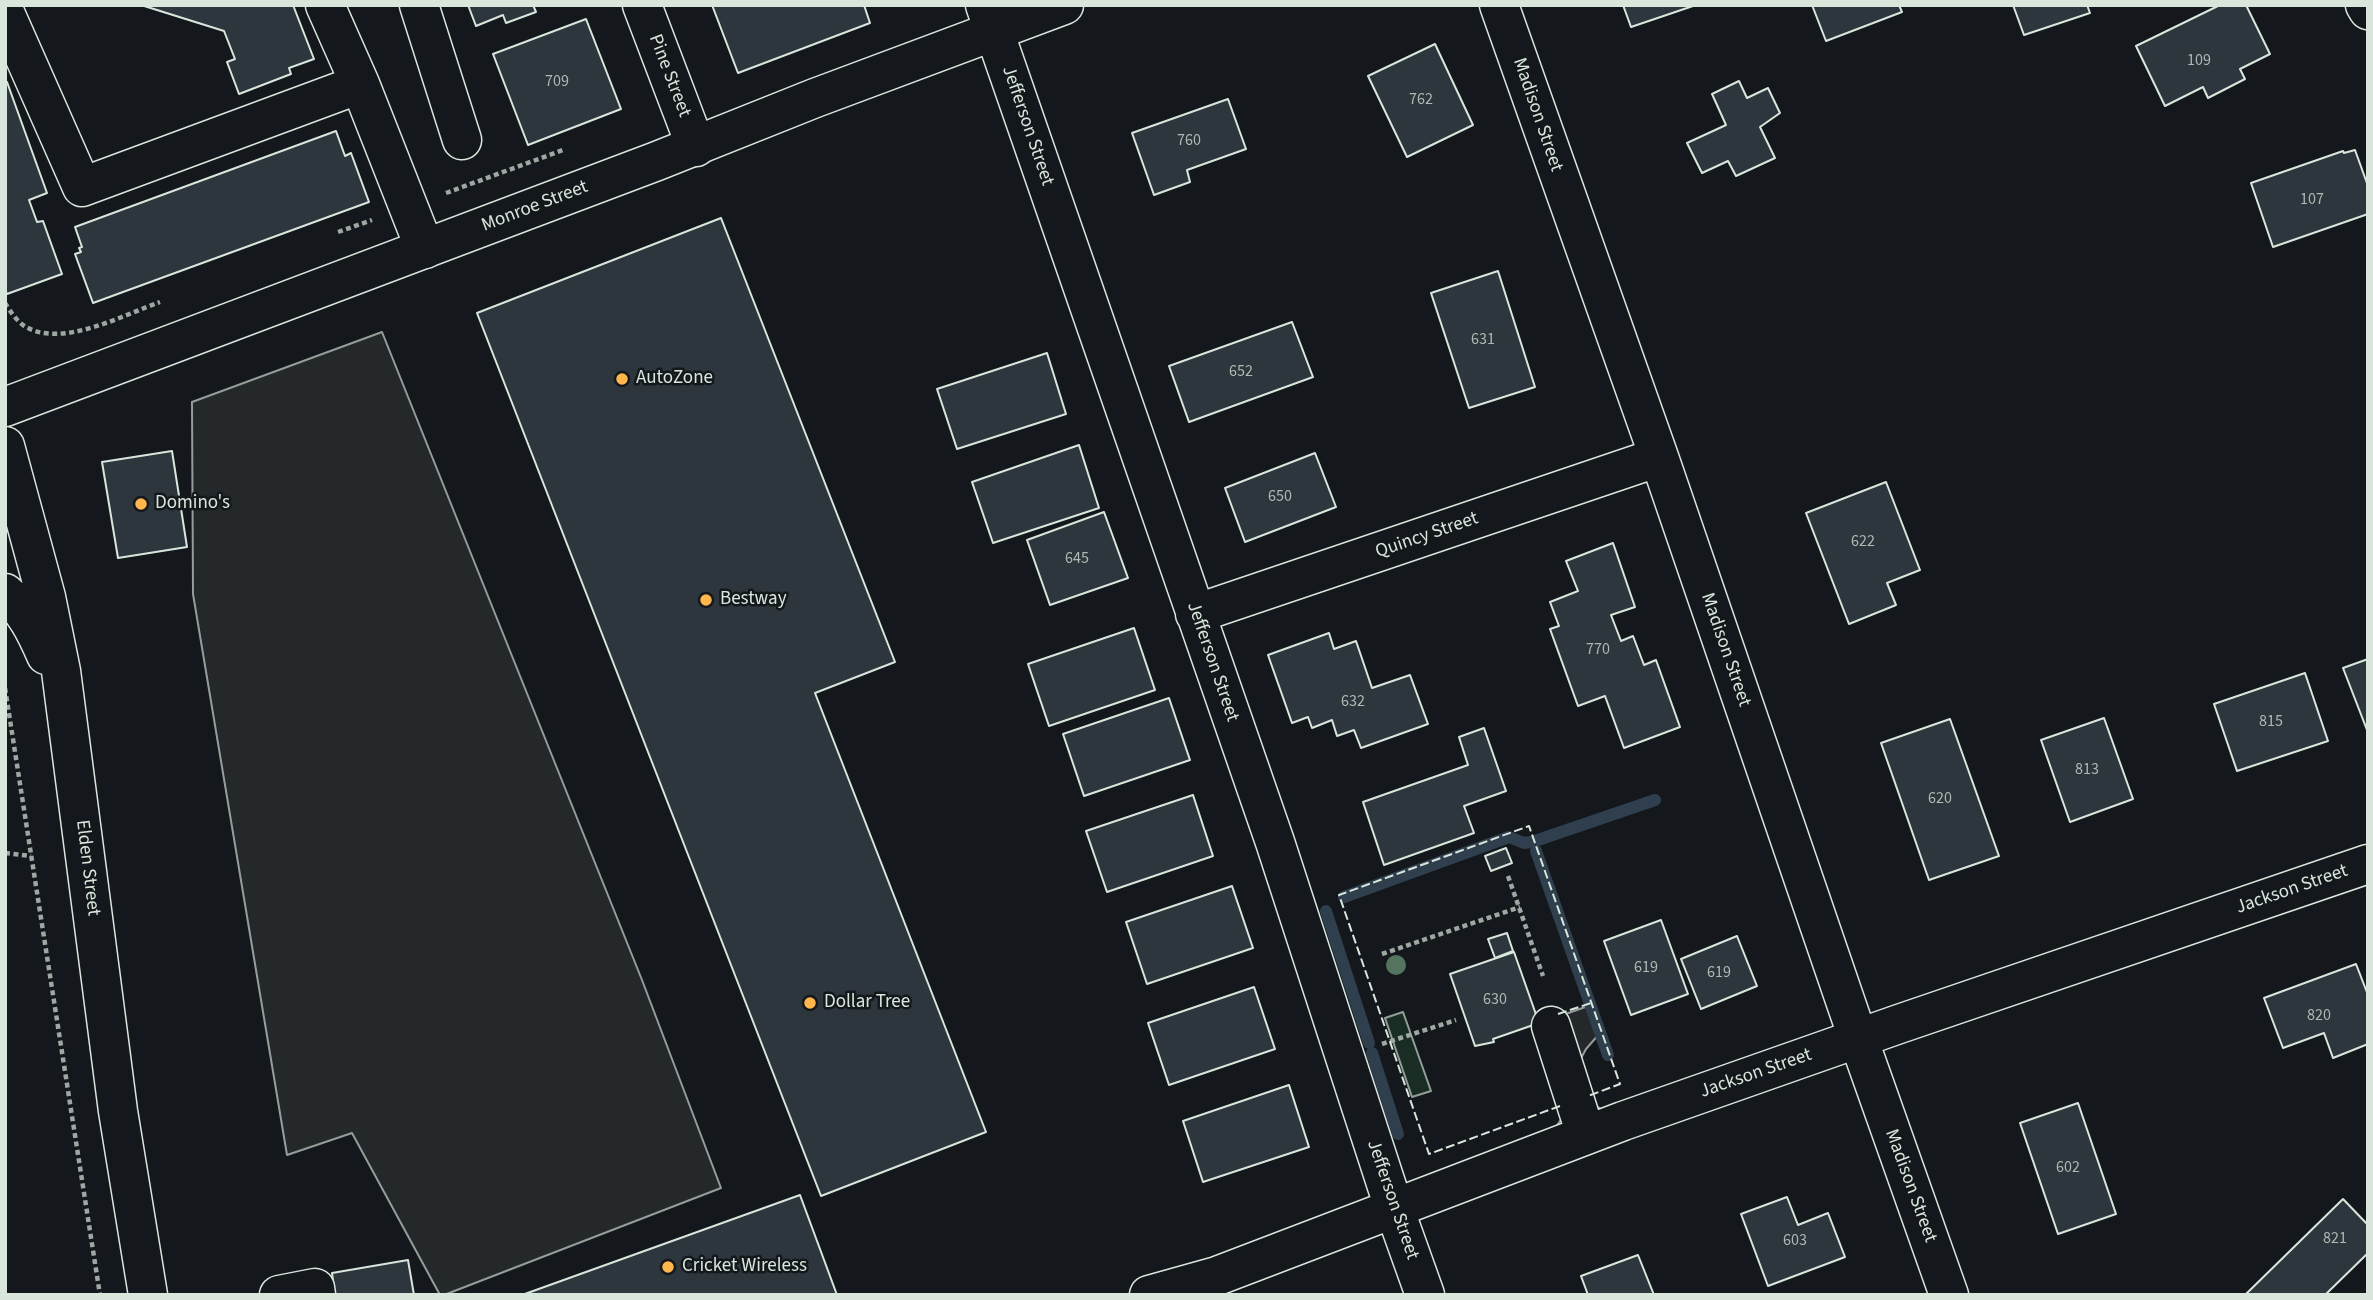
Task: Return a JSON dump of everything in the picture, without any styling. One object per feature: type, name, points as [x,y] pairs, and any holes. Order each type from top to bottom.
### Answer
[{"type":"street","points":[[325,5],[360,84],[425,249]]},
{"type":"street","points":[[419,5],[462,140]]},
{"type":"street","name":"Pine Street","points":[[642,5],[696,147]]},
{"type":"street","name":"Monroe Street","points":[[5,407],[696,147],[815,99],[990,18],[1064,5]]},
{"type":"street","name":"Madison Street","points":[[1499,5],[1659,457],[1949,1295]]},
{"type":"street","points":[[5,13],[82,187],[360,84]]},
{"type":"street","name":"Jefferson Street","points":[[990,18],[1275,842],[1424,1295]]},
{"type":"street","name":"Elden Street","points":[[5,446],[46,597],[64,699],[118,1111],[148,1295]]},
{"type":"street","name":"Quincy Street","points":[[1195,614],[1659,457]]},
{"type":"street","points":[[5,593],[18,603],[36,633],[64,699]]},
{"type":"street","name":"Jackson Street","points":[[1149,1295],[1217,1276],[1586,1135],[1858,1038],[2368,864]]},
{"type":"street","points":[[1551,1026],[1586,1135]]},
{"type":"street","points":[[279,1295],[315,1288],[316,1295]]},
{"type":"path","points":[[338,232],[575,145]]},
{"type":"path","points":[[5,303],[24,327],[45,335],[70,335],[171,298]]},
{"type":"path","points":[[5,688],[100,1295]]},
{"type":"path","points":[[5,853],[31,856]]},
{"type":"path","points":[[1508,876],[1543,976]]},
{"type":"path","points":[[1382,954],[1520,907]]},
{"type":"path","points":[[1382,1044],[1456,1020]]},
{"type":"green space","points":[[1403,1012],[1431,1091],[1412,1097],[1385,1018]]},
{"type":"shaded area","points":[[382,332],[642,980],[721,1188],[444,1295],[440,1295],[352,1133],[287,1155],[193,594],[192,402]]},
{"type":"shaded area","points":[[1591,1005],[1600,1033],[1579,1062],[1582,1098],[1603,1110],[1555,1128],[1565,1114],[1540,1023]]},
{"type":"building","points":[[141,5],[293,5],[314,59],[289,68],[291,74],[239,94],[227,62],[235,59],[224,31]]},
{"type":"building","points":[[468,5],[533,5],[536,12],[506,23],[503,15],[476,26]]},
{"type":"building","points":[[712,5],[864,5],[870,23],[738,73]]},
{"type":"building","points":[[1623,5],[1693,5],[1693,6],[1631,27]]},
{"type":"building","points":[[1812,5],[1899,5],[1902,12],[1826,41]]},
{"type":"building","points":[[2013,5],[2087,5],[2090,13],[2024,35]]},
{"type":"building","points":[[2220,5],[2246,5],[2270,54],[2240,69],[2245,79],[2208,98],[2203,87],[2165,106],[2136,46]]},
{"type":"building","points":[[586,19],[621,109],[528,145],[493,54]]},
{"type":"building","points":[[1435,44],[1473,125],[1407,157],[1368,76]]},
{"type":"building","points":[[1739,81],[1747,98],[1768,88],[1780,113],[1760,127],[1775,158],[1736,176],[1728,161],[1702,173],[1687,143],[1726,125],[1712,94]]},
{"type":"building","points":[[7,82],[47,193],[29,200],[37,222],[43,221],[62,274],[7,294],[5,83]]},
{"type":"building","points":[[1228,99],[1246,149],[1187,170],[1190,182],[1154,195],[1132,133]]},
{"type":"building","points":[[336,131],[345,156],[351,153],[369,202],[93,303],[75,254],[81,252],[79,248],[82,247],[75,227]]},
{"type":"building","points":[[2355,150],[2368,186],[2368,214],[2273,247],[2251,183],[2343,151]]},
{"type":"building","points":[[721,218],[895,662],[815,693],[986,1132],[821,1196],[477,313]]},
{"type":"building","points":[[1498,271],[1535,387],[1469,408],[1431,293]]},
{"type":"building","points":[[1292,322],[1313,377],[1189,422],[1169,366]]},
{"type":"building","points":[[1047,353],[1066,414],[957,449],[937,389]]},
{"type":"building","points":[[1079,445],[1099,508],[993,543],[972,482]]},
{"type":"building","points":[[172,451],[187,547],[118,558],[102,462]]},
{"type":"building","points":[[1315,453],[1336,507],[1245,542],[1225,488]]},
{"type":"building","points":[[1886,482],[1920,570],[1887,583],[1896,605],[1849,624],[1806,513]]},
{"type":"building","points":[[1104,512],[1128,578],[1050,605],[1027,540]]},
{"type":"building","points":[[1613,543],[1635,607],[1611,615],[1621,641],[1633,636],[1644,665],[1656,660],[1680,727],[1624,748],[1605,696],[1578,706],[1550,629],[1559,626],[1550,602],[1578,591],[1566,561]]},
{"type":"building","points":[[1134,628],[1155,690],[1049,726],[1028,664]]},
{"type":"building","points":[[1329,633],[1334,649],[1356,641],[1372,688],[1410,675],[1428,724],[1361,748],[1354,730],[1337,736],[1332,720],[1312,728],[1308,717],[1292,723],[1268,655]]},
{"type":"building","points":[[2368,659],[2368,730],[2367,730],[2343,668]]},
{"type":"building","points":[[2305,673],[2328,741],[2237,771],[2214,704]]},
{"type":"building","points":[[1169,698],[1190,760],[1084,796],[1063,734]]},
{"type":"building","points":[[2104,718],[2133,799],[2070,822],[2041,740]]},
{"type":"building","points":[[1950,719],[1999,856],[1929,880],[1881,743]]},
{"type":"building","points":[[1484,728],[1506,791],[1464,806],[1474,833],[1384,865],[1363,802],[1468,765],[1459,737]]},
{"type":"building","points":[[1193,795],[1213,856],[1107,892],[1086,831]]},
{"type":"building","points":[[1506,848],[1512,863],[1491,871],[1485,856]]},
{"type":"building","points":[[1232,886],[1253,948],[1147,984],[1126,922]]},
{"type":"building","points":[[1661,920],[1688,994],[1631,1015],[1604,941]]},
{"type":"building","points":[[1507,933],[1513,951],[1495,958],[1488,939]]},
{"type":"building","points":[[1737,936],[1757,986],[1701,1009],[1681,959]]},
{"type":"building","points":[[1514,952],[1539,1023],[1493,1039],[1494,1042],[1475,1046],[1450,974]]},
{"type":"building","points":[[2356,964],[2368,995],[2368,1044],[2333,1058],[2324,1033],[2283,1048],[2264,998]]},
{"type":"building","points":[[1254,987],[1275,1049],[1169,1085],[1148,1023]]},
{"type":"building","points":[[1289,1085],[1309,1147],[1203,1182],[1183,1121]]},
{"type":"building","points":[[2078,1103],[2116,1214],[2058,1234],[2020,1123]]},
{"type":"building","points":[[800,1195],[837,1295],[522,1295]]},
{"type":"building","points":[[1787,1197],[1798,1225],[1828,1213],[1845,1257],[1768,1286],[1741,1214]]},
{"type":"building","points":[[2343,1199],[2368,1225],[2368,1253],[2325,1295],[2245,1295]]},
{"type":"building","points":[[1638,1255],[1654,1295],[1588,1295],[1581,1276]]},
{"type":"building","points":[[408,1260],[414,1295],[335,1295],[332,1273]]},
{"type":"waterway","points":[[1344,897],[1509,837],[1524,843],[1532,842],[1655,800]]},
{"type":"waterway","points":[[1536,851],[1608,1055]]},
{"type":"waterway","points":[[1326,911],[1369,1043]]},
{"type":"waterway","points":[[1372,1053],[1398,1134]]},
{"type":"fence","points":[[1560,1106],[1429,1154],[1339,895],[1529,826],[1620,1084],[1588,1096]]},
{"type":"fence","points":[[1558,1014],[1591,1003]]},
{"type":"place","name":"AutoZone","points":[[622,379]]},
{"type":"place","name":"Domino's","points":[[141,504]]},
{"type":"place","name":"Bestway","points":[[706,600]]},
{"type":"place","name":"Dollar Tree","points":[[810,1003]]},
{"type":"place","name":"Cricket Wireless","points":[[668,1267]]}]
